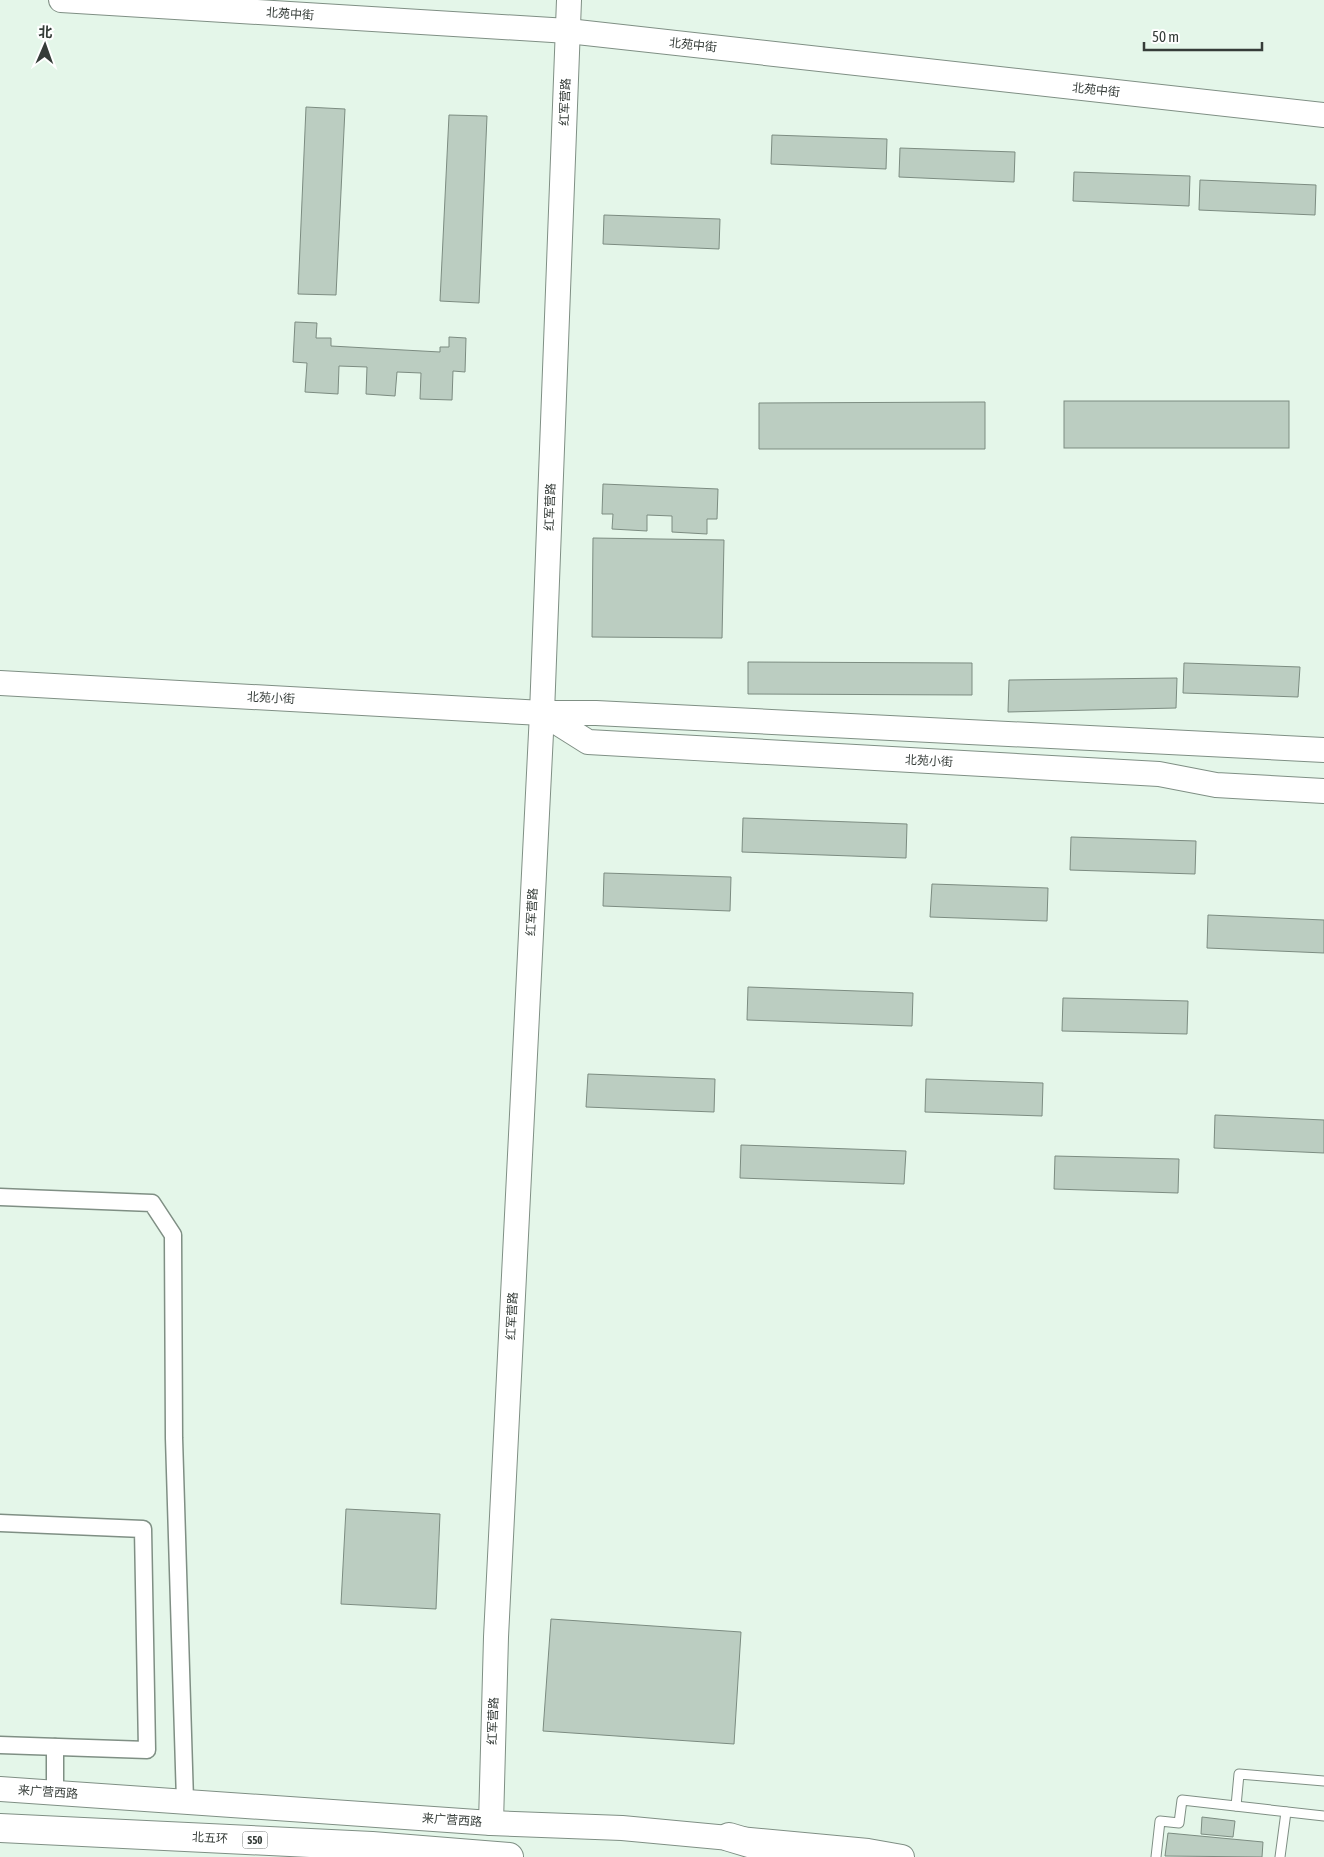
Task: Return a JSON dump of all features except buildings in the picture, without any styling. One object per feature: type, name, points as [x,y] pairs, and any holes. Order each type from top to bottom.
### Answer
[{"type":"highway","name":"北五环","points":[[0,1828],[372,1846],[509,1857]]},
{"type":"highway","points":[[729,1837],[796,1857]]},
{"type":"street","name":"北苑中街","points":[[61,0],[568,31],[1324,115]]},
{"type":"street","name":"红军营路","points":[[491,1823],[496,1637],[542,713],[569,0]]},
{"type":"street","name":"北苑小街","points":[[0,683],[542,713],[596,712],[1324,750]]},
{"type":"street","name":"北苑小街","points":[[542,713],[588,742],[1160,774],[1216,785],[1324,791]]},
{"type":"street","points":[[0,1197],[152,1203],[173,1235],[174,1438],[184,1801]]},
{"type":"street","points":[[0,1523],[143,1528],[147,1750],[0,1745]]},
{"type":"street","points":[[55,1747],[55,1793]]},
{"type":"street","name":"来广营西路","points":[[0,1789],[491,1823],[622,1828],[868,1851],[902,1857]]},
{"type":"lane","points":[[1236,1806],[1239,1774],[1324,1782]]},
{"type":"lane","points":[[1156,1857],[1160,1822],[1179,1823],[1182,1800],[1324,1816]]},
{"type":"lane","points":[[1280,1857],[1286,1812]]}]
